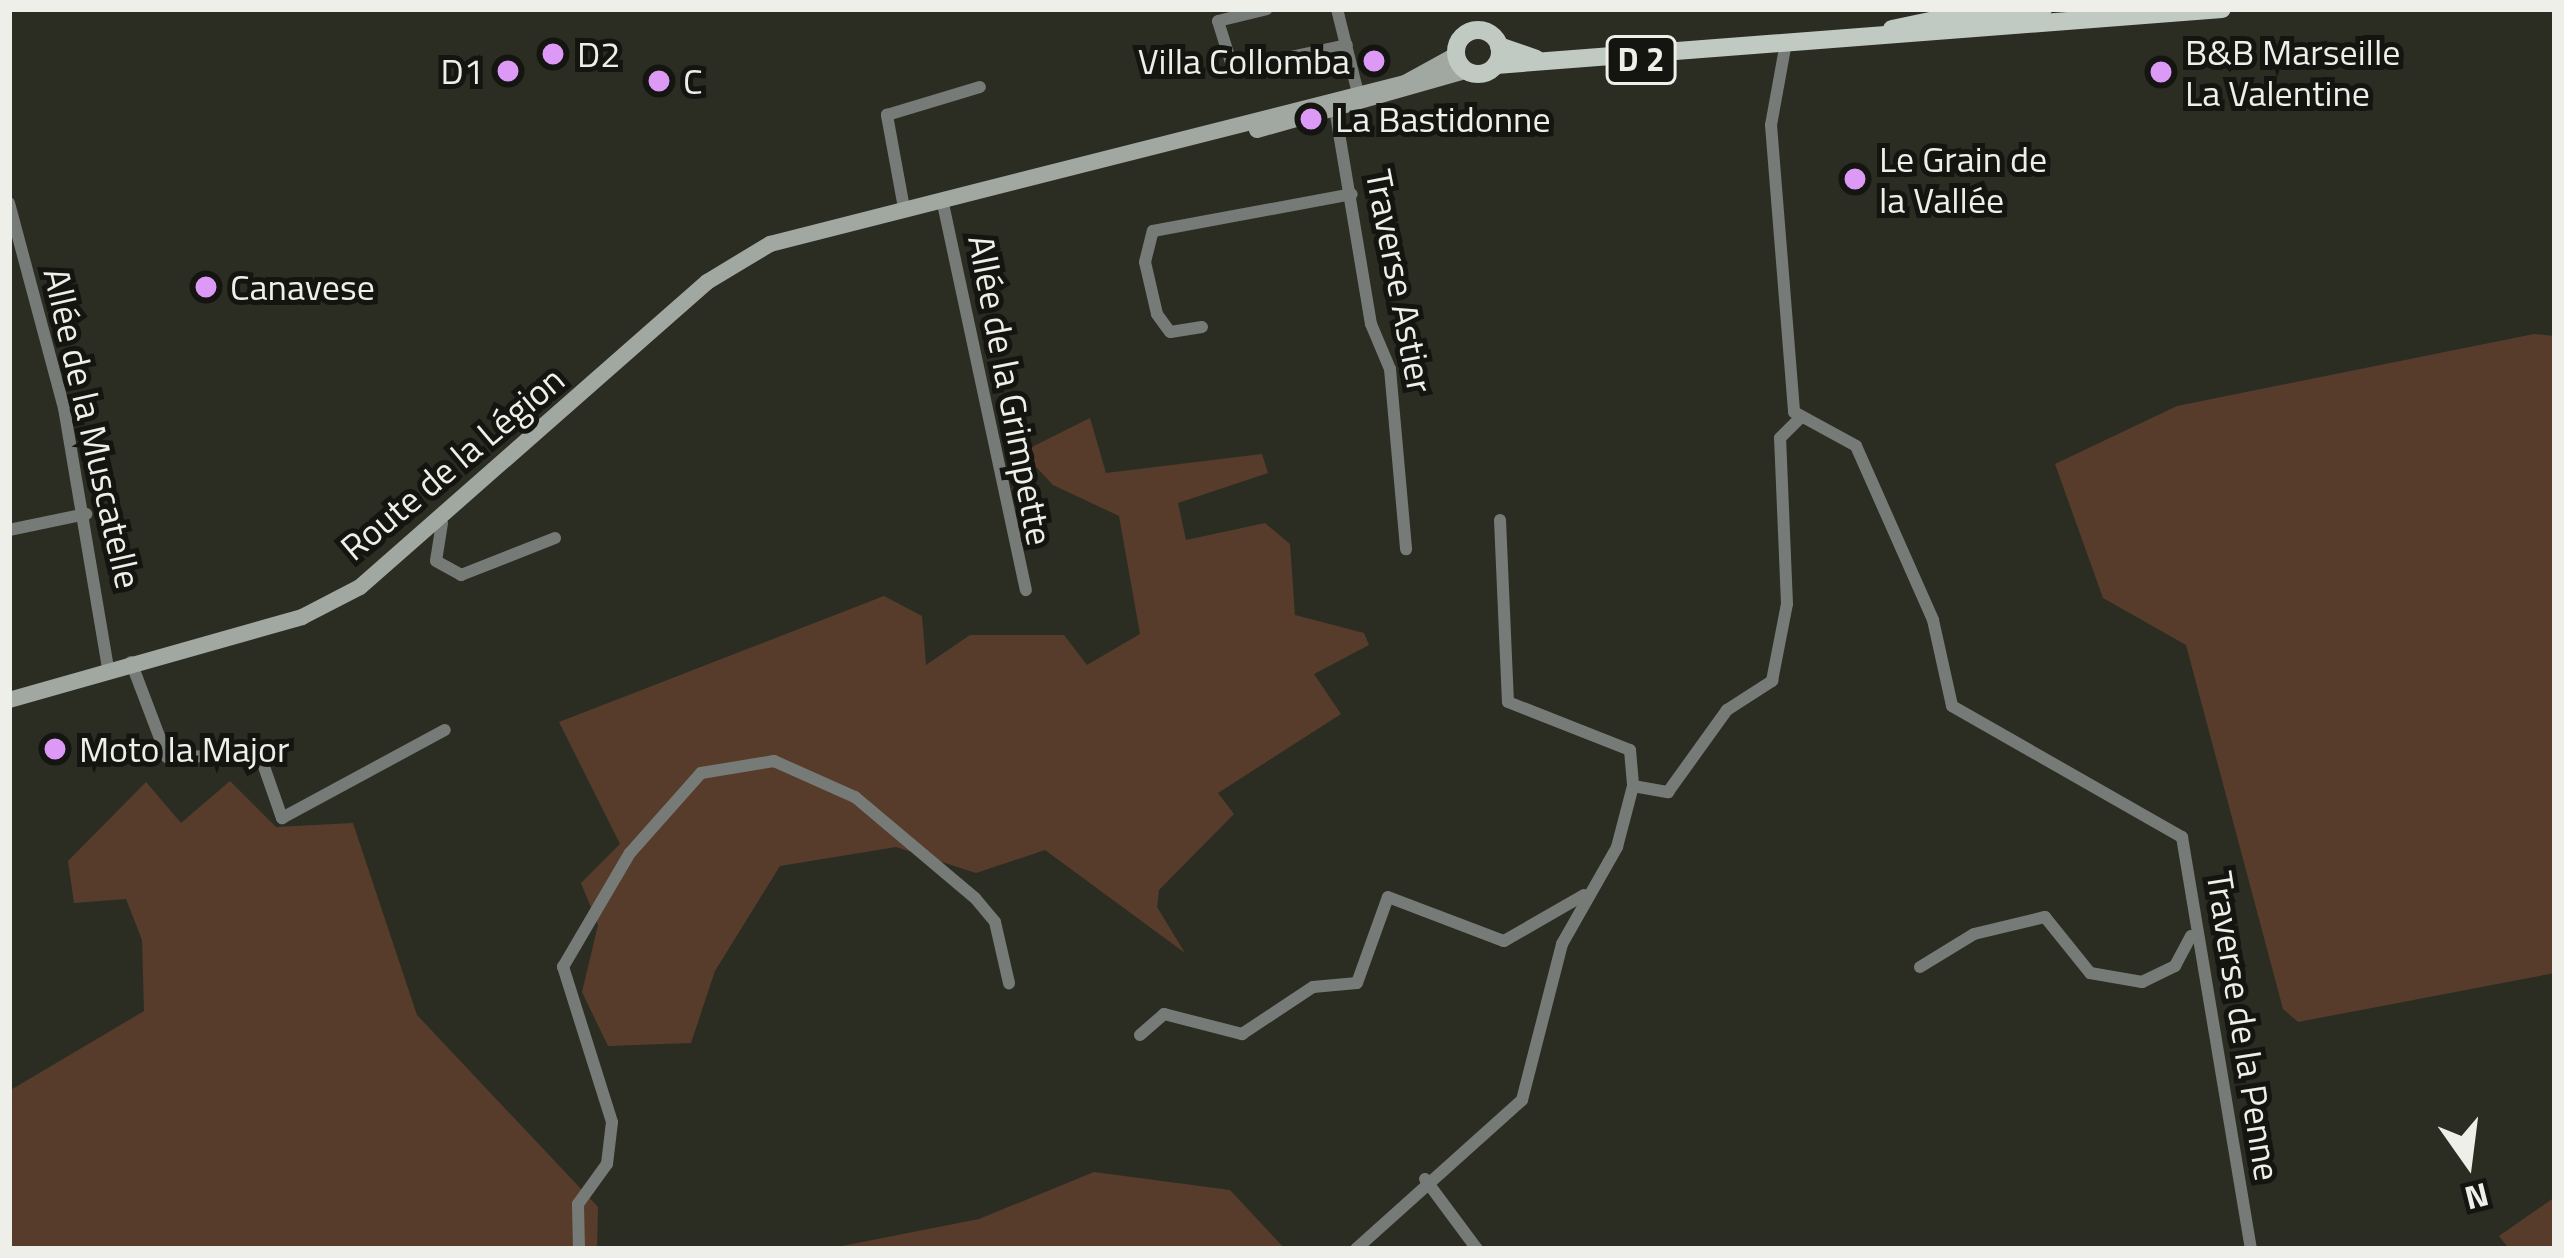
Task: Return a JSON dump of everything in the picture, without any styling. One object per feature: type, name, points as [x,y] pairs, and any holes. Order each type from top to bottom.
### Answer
[{"type":"main road","points":[[1478,9],[1482,31],[1498,55],[1461,63],[1460,39],[1482,31]]},
{"type":"main road","name":"D 2","points":[[1498,55],[1758,51],[1987,9]]},
{"type":"main road","points":[[1901,28],[2043,9]]},
{"type":"main road","name":"D 2","points":[[2159,14],[2183,9]]},
{"type":"main road","name":"D 2","points":[[1498,55],[1537,60],[2222,9]]},
{"type":"main road","name":"Route de la Légion","points":[[9,700],[108,668],[302,617],[442,523],[707,282],[830,225],[1360,101],[1461,63]]},
{"type":"street","points":[[1233,69],[1218,21],[1268,9]]},
{"type":"street","points":[[1337,9],[1360,101]]},
{"type":"street","points":[[1633,786],[1668,792],[1716,721],[1772,681],[1787,604],[1780,438],[1799,419],[1777,241],[1773,74],[1791,43]]},
{"type":"street","points":[[1248,66],[1346,45]]},
{"type":"street","points":[[1758,51],[1773,74]]},
{"type":"street","points":[[904,208],[887,116],[980,87]]},
{"type":"street","name":"Traverse Astier","points":[[1335,107],[1401,472],[1406,549]]},
{"type":"street","points":[[1202,327],[1170,332],[1157,314],[1145,262],[1153,231],[1352,194]]},
{"type":"street","name":"Allée de la Grimpette","points":[[942,199],[1026,590]]},
{"type":"street","name":"Allée de la Muscatelle","points":[[9,203],[86,514],[108,668]]},
{"type":"street","name":"Traverse de la Penne","points":[[1799,419],[1839,428],[1856,446],[1933,620],[1952,706],[2174,829],[2251,1249]]},
{"type":"street","points":[[9,530],[86,514]]},
{"type":"street","points":[[1356,1249],[1425,1179],[1522,1100],[1562,944],[1591,892],[1633,786],[1630,750],[1508,703],[1500,520]]},
{"type":"street","points":[[442,523],[436,561],[461,575],[555,538]]},
{"type":"street","points":[[131,662],[167,757],[260,755],[282,818],[445,730]]},
{"type":"street","points":[[579,1249],[578,1204],[607,1165],[613,1122],[563,967],[629,853],[701,773],[774,761],[855,797],[975,898],[995,922],[1009,983]]},
{"type":"street","points":[[1140,1035],[1164,1013],[1242,1034],[1312,987],[1358,983],[1388,897],[1504,941],[1591,892]]},
{"type":"street","points":[[1920,967],[1974,934],[2045,917],[2090,974],[2142,982],[2175,966],[2192,935]]},
{"type":"street","points":[[1425,1179],[1477,1249]]},
{"type":"shaded area","points":[[2534,334],[2555,336],[2555,973],[2298,1022],[2283,1009],[2186,645],[2103,598],[2055,464],[2177,406]]},
{"type":"shaded area","points":[[1090,418],[1106,473],[1262,454],[1268,473],[1178,503],[1186,540],[1265,523],[1290,544],[1295,615],[1364,633],[1369,645],[1314,674],[1341,714],[1218,793],[1234,814],[1159,890],[1157,907],[1185,953],[1045,850],[976,873],[896,847],[780,866],[715,971],[691,1043],[608,1046],[582,992],[598,925],[581,883],[620,844],[559,722],[884,596],[922,616],[926,665],[970,635],[1064,635],[1087,665],[1140,634],[1119,516],[1053,485],[1022,452]]},
{"type":"shaded area","points":[[230,781],[276,827],[353,823],[417,1015],[598,1207],[597,1249],[9,1249],[9,1091],[144,1011],[142,940],[126,899],[74,903],[68,861],[146,782],[181,823]]},
{"type":"shaded area","points":[[1094,1172],[1230,1190],[1285,1249],[827,1249],[979,1219]]},
{"type":"shaded area","points":[[2555,1197],[2555,1249],[2509,1249],[2499,1236]]},
{"type":"place","name":"D2","points":[[553,54]]},
{"type":"place","name":"Villa Collomba","points":[[1374,61]]},
{"type":"place","name":"D1","points":[[508,71]]},
{"type":"place","name":"B&B Marseille La Valentine","points":[[2161,72]]},
{"type":"place","name":"C","points":[[659,81]]},
{"type":"place","name":"La Bastidonne","points":[[1311,119]]},
{"type":"place","name":"Le Grain de la Vallée","points":[[1855,179]]},
{"type":"place","name":"Canavese","points":[[206,287]]},
{"type":"place","name":"Moto la Major","points":[[55,749]]}]
